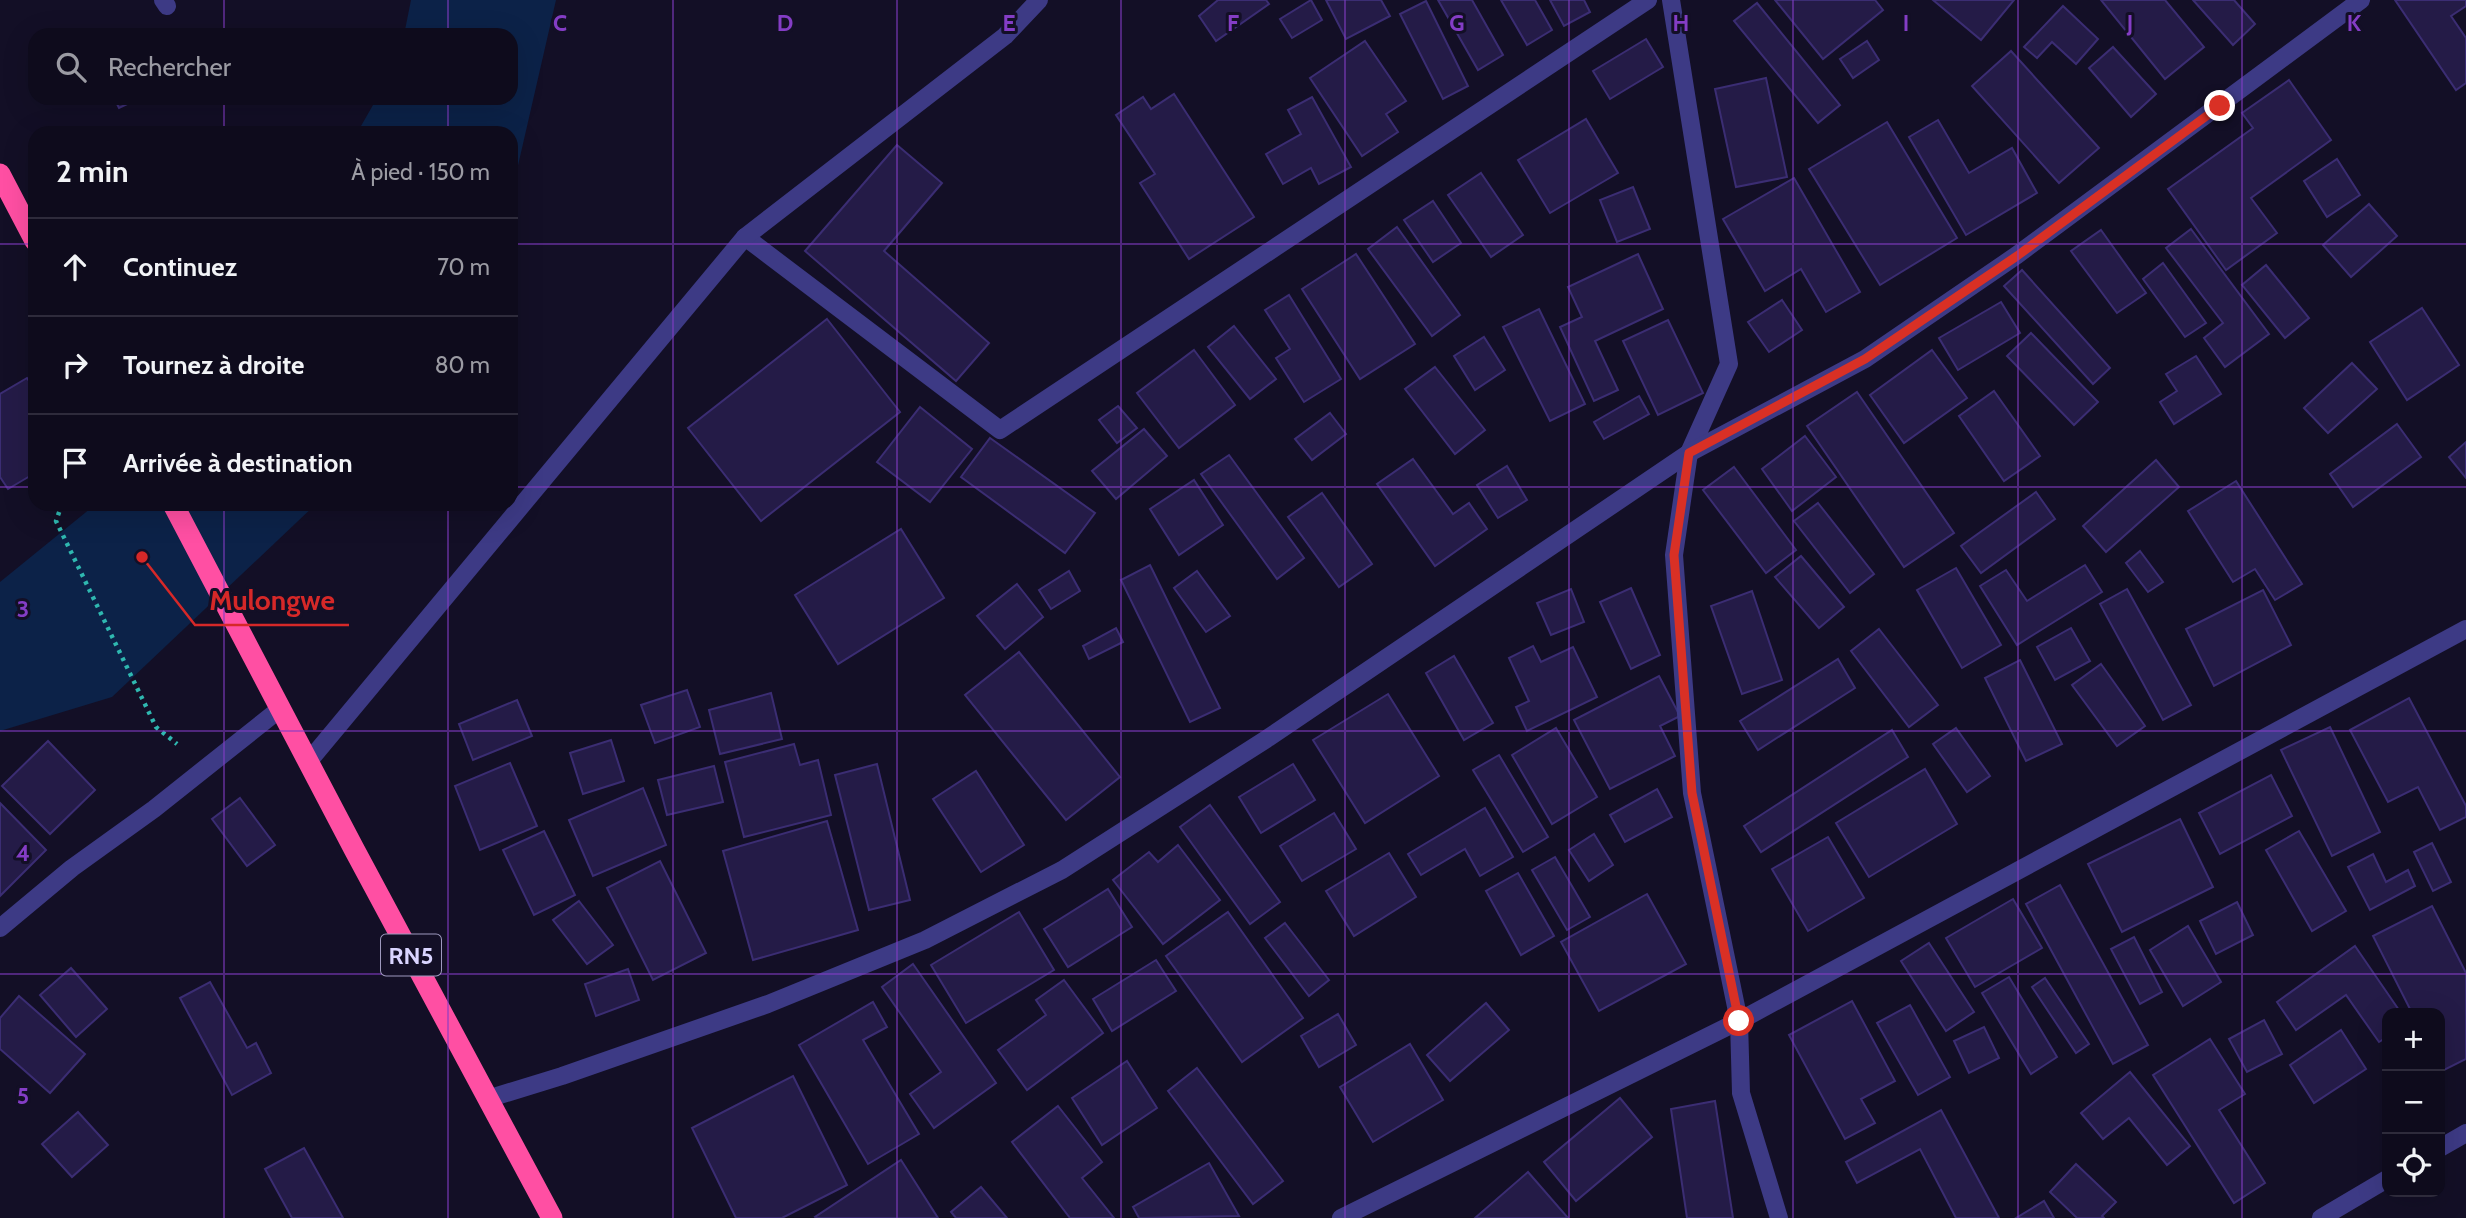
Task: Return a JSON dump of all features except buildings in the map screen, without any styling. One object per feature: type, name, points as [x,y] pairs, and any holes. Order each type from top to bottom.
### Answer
[{"type":"highway","points":[[0,174],[28,228]]},
{"type":"highway","name":"RN5","points":[[177,511],[552,1218]]},
{"type":"street","points":[[518,510],[745,237],[1005,36],[1039,0]]},
{"type":"street","points":[[745,237],[1000,430],[1648,0]]},
{"type":"street","points":[[1671,0],[1729,364],[1689,453],[1674,555],[1692,793],[1739,1021],[1741,1093],[1779,1218]]},
{"type":"street","points":[[487,1099],[768,1004],[925,940],[1062,870],[1268,738],[1689,453],[1865,359],[2017,256],[2361,0]]},
{"type":"street","points":[[309,761],[517,511]]},
{"type":"street","points":[[1342,1218],[1739,1021],[2466,629]]},
{"type":"street","points":[[0,928],[72,868],[153,808],[276,700]]},
{"type":"street","points":[[2445,1145],[2466,1133]]},
{"type":"street","points":[[2321,1218],[2382,1182]]},
{"type":"path","points":[[60,511],[57,521],[156,727]]},
{"type":"water","points":[[411,0],[556,0],[518,166],[518,126],[361,126],[373,105],[518,105],[518,28],[405,28]]},
{"type":"water","points":[[87,511],[309,511],[112,697],[0,731],[0,582]]},
{"type":"place","name":"Mulongwe","points":[[142,557]]},
{"type":"route","points":[[1739,1021],[1692,793],[1674,555],[1689,453],[1865,359],[2017,256],[2220,106]]}]
